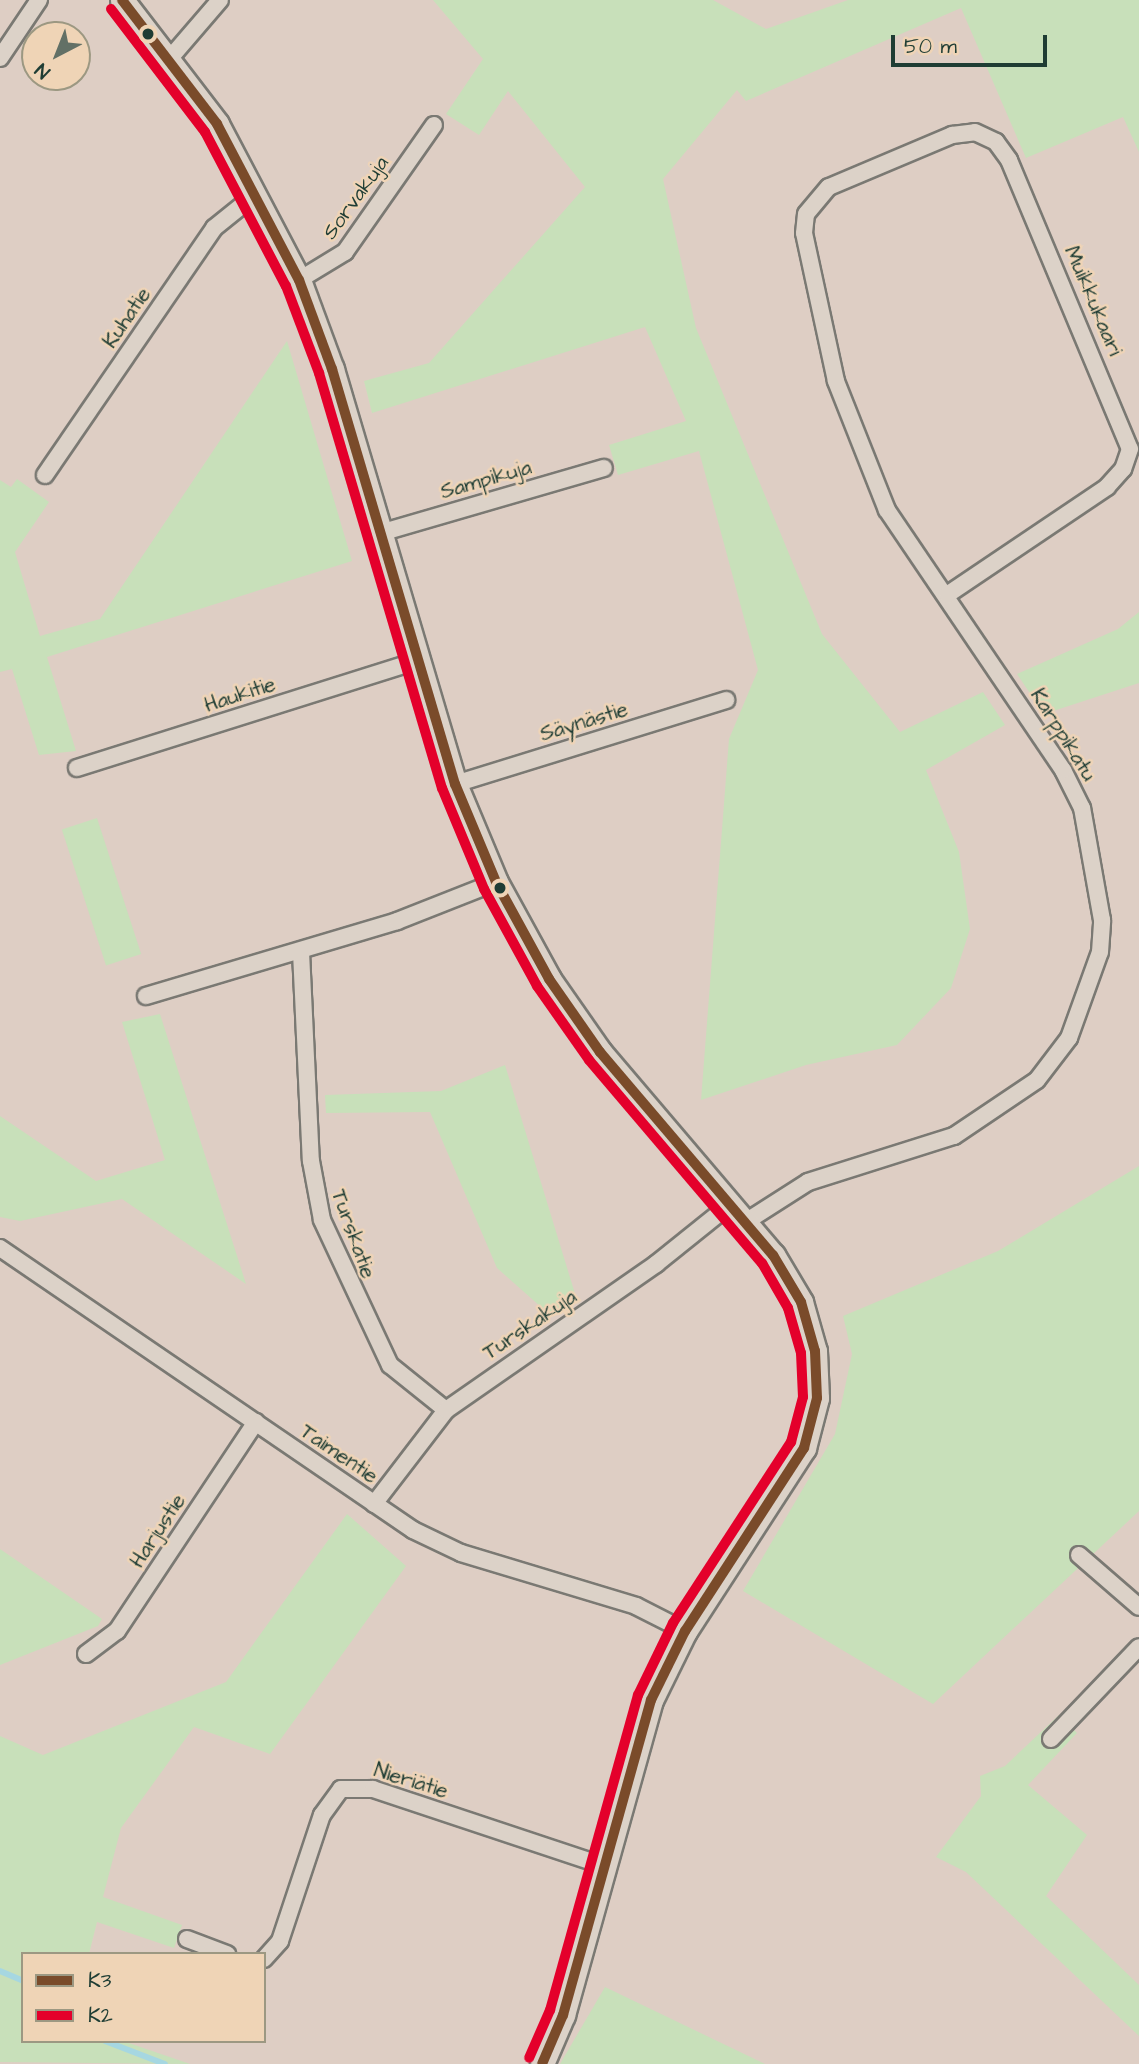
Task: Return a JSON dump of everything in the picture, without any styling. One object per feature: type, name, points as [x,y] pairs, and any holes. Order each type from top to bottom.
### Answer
[{"type":"street","points":[[0,58],[39,0]]},
{"type":"street","points":[[122,0],[171,57],[255,195],[299,280],[380,533],[455,785],[496,882],[549,979],[600,1052],[747,1221],[788,1279],[810,1327],[818,1373],[814,1420],[788,1480],[685,1632],[651,1700],[607,1867],[542,2064]]},
{"type":"street","points":[[171,57],[220,0]]},
{"type":"street","name":"Sorvakuja","points":[[299,280],[345,252],[434,125]]},
{"type":"street","name":"Muikkukaari","points":[[812,204],[829,187],[952,135],[975,132],[996,142],[1129,438],[1123,469],[1107,487],[947,596]]},
{"type":"street","name":"Kuhatie","points":[[45,475],[214,228],[255,195]]},
{"type":"street","name":"Karppikatu","points":[[747,1221],[808,1182],[940,1143],[1023,1091],[1061,1054],[1095,967],[1102,920],[1082,808],[1063,770],[947,596],[896,528],[844,406],[804,233],[812,204]]},
{"type":"street","name":"Sampikuja","points":[[380,533],[604,468]]},
{"type":"street","name":"Haukitie","points":[[77,768],[416,661]]},
{"type":"street","name":"Säynästie","points":[[455,785],[726,700]]},
{"type":"street","points":[[146,996],[301,951],[496,882]]},
{"type":"street","name":"Turskatie","points":[[301,951],[311,1161],[322,1220],[390,1365],[446,1410]]},
{"type":"street","name":"Turskakuja","points":[[374,1504],[446,1410],[656,1264],[732,1203]]},
{"type":"street","name":"Taimentie","points":[[0,1248],[374,1504],[444,1546],[636,1606],[685,1632]]},
{"type":"street","name":"Harjustie","points":[[86,1654],[121,1625],[256,1422]]},
{"type":"street","points":[[1079,1555],[1139,1607]]},
{"type":"street","points":[[1051,1739],[1139,1647]]},
{"type":"street","name":"Nieriätie","points":[[266,1957],[281,1941],[326,1804],[341,1789],[373,1789],[607,1867]]},
{"type":"street","points":[[187,1939],[222,1952]]},
{"type":"green space","points":[[433,0],[713,0],[766,29],[848,0],[1139,0],[1139,152],[1123,117],[1026,158],[961,8],[746,101],[737,90],[663,179],[696,328],[822,634],[900,732],[983,692],[1005,725],[926,770],[959,852],[970,929],[951,988],[897,1045],[806,1065],[701,1100],[729,739],[758,670],[699,451],[618,475],[609,445],[686,421],[645,327],[372,413],[364,381],[429,363],[585,187],[508,91],[479,135],[446,114],[483,59]]},
{"type":"green space","points":[[287,341],[352,561],[47,657],[76,751],[39,755],[12,669],[0,672],[0,480],[11,487],[17,479],[49,502],[15,552],[40,636],[100,619]]},
{"type":"green space","points":[[1139,612],[1139,683],[1044,714],[1017,674],[1118,629]]},
{"type":"green space","points":[[97,818],[141,954],[106,965],[62,829]]},
{"type":"green space","points":[[160,1014],[246,1284],[122,1199],[20,1221],[0,1217],[0,1116],[96,1181],[165,1160],[122,1022]]},
{"type":"green space","points":[[505,1065],[576,1297],[550,1315],[497,1268],[430,1112],[326,1113],[325,1095],[441,1091]]},
{"type":"green space","points":[[1139,1166],[1139,1511],[933,1704],[743,1591],[835,1434],[852,1354],[843,1316],[998,1251]]},
{"type":"green space","points":[[347,1514],[406,1566],[270,1754],[194,1727],[121,1828],[103,1897],[182,1925],[174,1948],[97,1922],[90,1952],[21,1952],[21,2043],[129,2043],[190,2064],[0,2062],[0,1736],[43,1755],[226,1682]]},
{"type":"green space","points":[[0,1549],[102,1619],[98,1626],[0,1665]]},
{"type":"green space","points":[[1059,1715],[1077,1733],[1028,1785],[1087,1835],[1046,1896],[1139,1985],[1139,2036],[966,1872],[936,1857],[981,1796],[980,1776],[1005,1766]]},
{"type":"green space","points":[[605,1987],[765,2064],[560,2064]]},
{"type":"waterway","points":[[0,1971],[21,1980]]},
{"type":"waterway","points":[[110,2043],[165,2064]]},
{"type":"transit line","name":"K3","points":[[122,0],[217,124],[299,280],[332,369],[455,784],[496,882],[549,979],[600,1052],[773,1255],[801,1302],[815,1351],[817,1398],[804,1448],[685,1631],[651,1700],[563,2015],[542,2064]]},
{"type":"transit line","name":"K2","points":[[111,9],[205,132],[286,286],[319,373],[442,788],[484,889],[537,986],[589,1060],[762,1263],[788,1308],[801,1353],[803,1397],[791,1442],[673,1623],[638,1695],[550,2010],[529,2058]]}]
